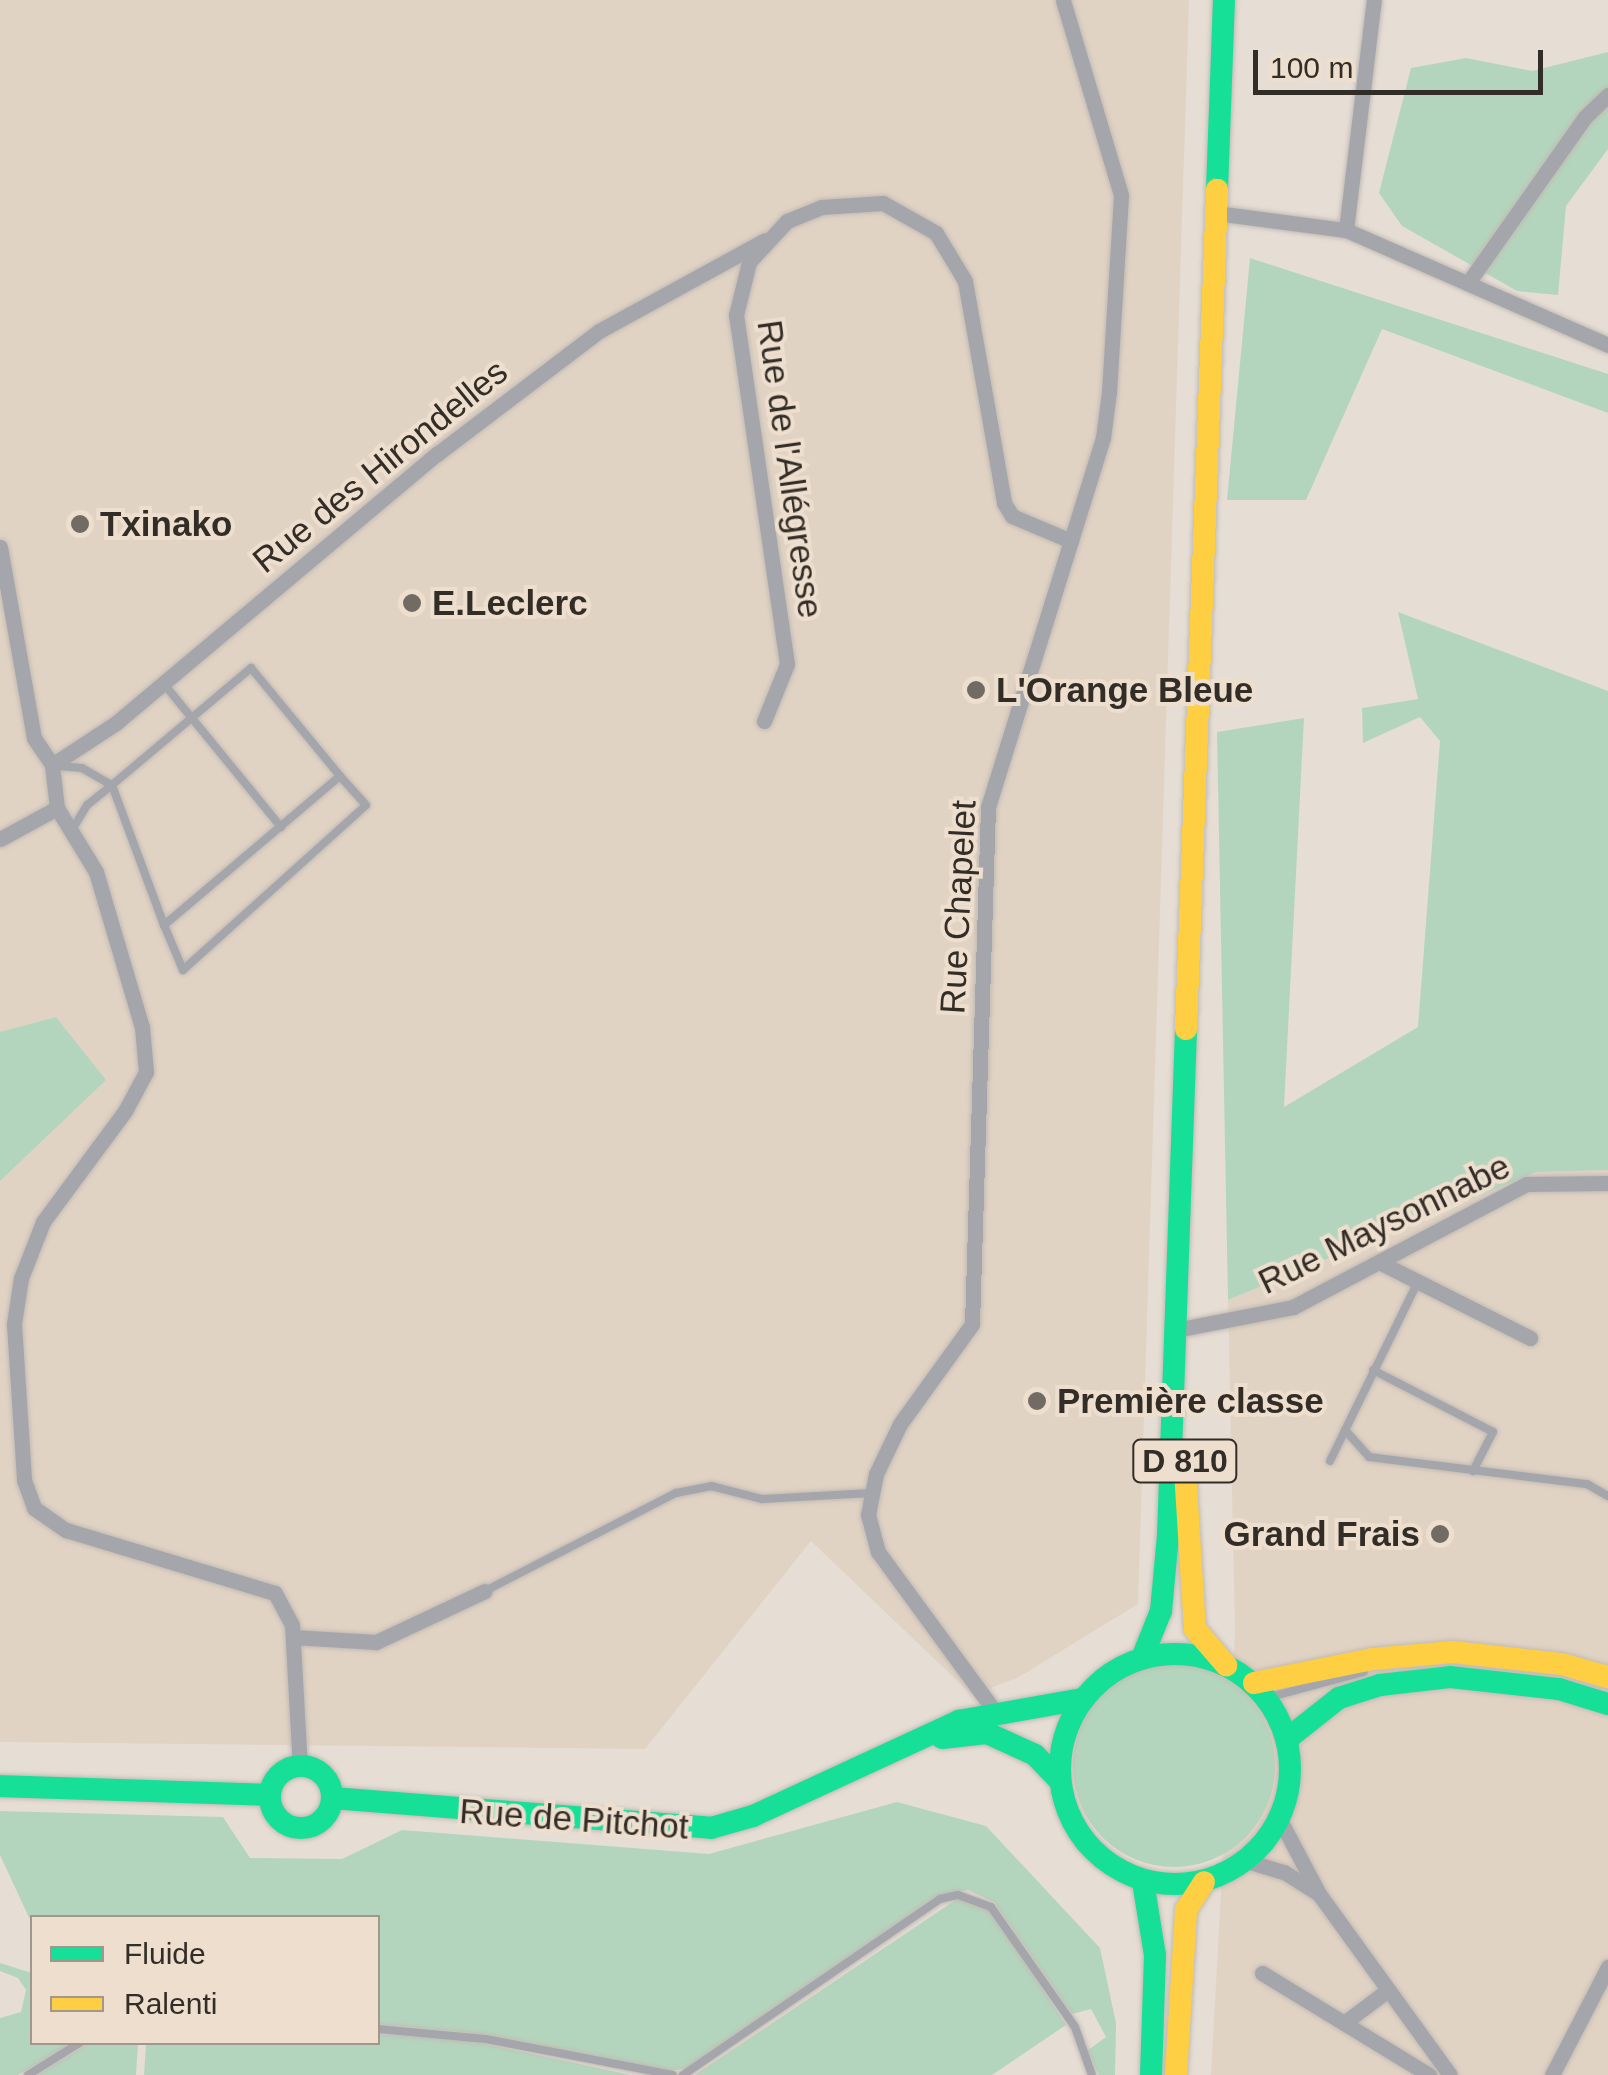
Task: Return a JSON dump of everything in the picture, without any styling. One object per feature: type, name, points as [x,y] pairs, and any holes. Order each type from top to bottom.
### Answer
[{"type":"main road","points":[[1206,0],[1220,85]]},
{"type":"main road","name":"D 810","points":[[1142,1658],[1160,1612],[1166,1554],[1182,1246],[1224,0]]},
{"type":"main road","points":[[1220,85],[1238,0]]},
{"type":"main road","name":"D 810","points":[[1182,1246],[1189,1586],[1196,1629],[1226,1664]]},
{"type":"main road","points":[[1185,1654],[1226,1664],[1260,1691],[1287,1738],[1291,1766],[1280,1820],[1246,1861],[1204,1882],[1143,1882],[1101,1860],[1071,1824],[1058,1779],[1062,1737],[1082,1699],[1108,1674],[1142,1658],[1185,1654]]},
{"type":"main road","points":[[1260,1691],[1431,1654],[1505,1655],[1608,1678]]},
{"type":"main road","points":[[1287,1738],[1339,1698],[1380,1684],[1450,1677],[1559,1689],[1608,1704]]},
{"type":"main road","name":"Rue de Pitchot","points":[[332,1798],[711,1828],[753,1816],[959,1721],[1082,1699]]},
{"type":"main road","points":[[919,1741],[987,1733],[1035,1755],[1058,1779]]},
{"type":"main road","points":[[300,1766],[326,1779],[332,1798],[326,1816],[300,1828],[275,1814],[270,1796],[276,1778],[300,1766]]},
{"type":"main road","points":[[0,1786],[153,1786],[270,1796]]},
{"type":"main road","points":[[1143,1882],[1155,1954],[1151,2075]]},
{"type":"main road","points":[[1176,2075],[1186,1910],[1204,1882]]},
{"type":"street","name":"Rue Chapelet","points":[[996,1713],[878,1552],[868,1515],[872,1493],[900,1424],[972,1324],[988,806],[1071,541],[1110,392],[1121,196],[1063,0]]},
{"type":"street","points":[[1346,230],[1374,0]]},
{"type":"street","points":[[1470,280],[1584,117],[1608,95]]},
{"type":"street","points":[[764,240],[787,220],[851,202],[883,203],[936,234],[955,256],[970,297],[1004,503],[1012,516],[1071,541]]},
{"type":"street","points":[[1216,212],[1346,230],[1470,280],[1608,345]]},
{"type":"street","name":"Rue des Hirondelles","points":[[52,765],[164,684],[437,454],[599,331],[676,283],[764,240]]},
{"type":"street","name":"Rue de l'Allégresse","points":[[764,240],[749,262],[736,314],[787,664],[764,721]]},
{"type":"street","points":[[0,547],[34,738],[52,765],[57,808],[96,872],[142,1027],[146,1072],[125,1111],[44,1222],[22,1278],[14,1324],[24,1480],[34,1508],[66,1530],[275,1593],[293,1637],[300,1766]]},
{"type":"street","points":[[0,840],[57,808]]},
{"type":"street","name":"Rue Maysonnabe","points":[[1186,1328],[1267,1316],[1381,1262],[1512,1189],[1568,1180],[1608,1183]]},
{"type":"street","points":[[1381,1262],[1530,1338]]},
{"type":"street","points":[[293,1637],[376,1642],[485,1591]]},
{"type":"street","points":[[1280,1820],[1319,1894],[1446,2074]]},
{"type":"street","points":[[1246,1861],[1284,1872],[1319,1894]]},
{"type":"street","points":[[1552,2075],[1608,1967]]},
{"type":"street","points":[[1262,1973],[1429,2075]]},
{"type":"street","points":[[1344,2023],[1388,1990]]},
{"type":"lane","points":[[52,765],[82,768],[112,785],[183,970],[366,805],[250,668],[188,717],[112,785],[87,804],[72,830]]},
{"type":"lane","points":[[164,684],[281,827]]},
{"type":"lane","points":[[164,925],[340,776]]},
{"type":"lane","points":[[1330,1461],[1418,1282]]},
{"type":"lane","points":[[1373,1370],[1493,1432],[1473,1471]]},
{"type":"lane","points":[[1346,1430],[1369,1457],[1587,1484],[1608,1496]]},
{"type":"lane","points":[[485,1591],[676,1493],[711,1486],[762,1500],[872,1493]]},
{"type":"lane","points":[[1188,2075],[1195,1912],[1204,1882]]},
{"type":"lane","points":[[683,2075],[940,1899],[958,1895],[991,1906],[1075,2027],[1092,2075]]},
{"type":"lane","points":[[380,2029],[486,2039],[673,2075]]},
{"type":"lane","points":[[28,2075],[75,2045]]},
{"type":"shaded area","points":[[0,0],[1189,0],[1138,1604],[1019,1677],[972,1695],[811,1541],[645,1749],[0,1742]]},
{"type":"shaded area","points":[[1608,1170],[1608,2075],[1211,2075],[1235,1634],[1228,1300],[1536,1172]]},
{"type":"green space","points":[[1608,52],[1608,149],[1566,206],[1558,295],[1517,291],[1402,226],[1379,193],[1411,68],[1466,58],[1532,71]]},
{"type":"green space","points":[[1250,258],[1608,374],[1608,413],[1382,329],[1306,500],[1227,500]]},
{"type":"green space","points":[[1398,612],[1608,691],[1608,1170],[1536,1172],[1228,1300],[1217,732],[1304,718],[1284,1107],[1418,1027],[1440,741],[1420,717],[1363,743],[1362,708],[1418,699]]},
{"type":"green space","points":[[56,1017],[106,1080],[0,1181],[0,1032]]},
{"type":"green space","points":[[1174,1665],[1213,1673],[1246,1694],[1267,1727],[1275,1766],[1267,1805],[1246,1838],[1213,1859],[1174,1867],[1135,1859],[1102,1838],[1081,1805],[1073,1766],[1081,1727],[1102,1694],[1135,1673]]},
{"type":"green space","points":[[897,1802],[986,1826],[1100,1948],[1116,2023],[1115,2075],[1099,2075],[1087,2051],[1106,2037],[1091,2009],[1072,2014],[994,1902],[968,1890],[935,1897],[692,2068],[667,2071],[491,2035],[380,2024],[380,1915],[30,1915],[30,1920],[0,1855],[0,1811],[223,1817],[250,1858],[342,1859],[402,1830],[709,1854]]},
{"type":"green space","points":[[957,1899],[991,1911],[1066,2025],[992,2075],[695,2075]]},
{"type":"green space","points":[[0,1963],[30,1972],[30,2045],[69,2045],[18,2075],[0,2075],[0,2018],[21,2012],[26,1990],[18,1978],[0,1971]]},
{"type":"green space","points":[[380,2034],[471,2041],[631,2075],[144,2075],[146,2045],[380,2045]]},
{"type":"green space","points":[[86,2045],[138,2045],[136,2075],[37,2075]]},
{"type":"traffic: fast","points":[[1217,190],[1224,0]]},
{"type":"traffic: fast","points":[[1142,1658],[1161,1611],[1168,1535],[1186,1029]]},
{"type":"traffic: fast","points":[[1175,1654],[1219,1662],[1257,1687],[1282,1725],[1290,1769],[1282,1813],[1257,1851],[1219,1876],[1175,1884],[1131,1876],[1093,1851],[1068,1813],[1060,1769],[1068,1725],[1093,1687],[1131,1662],[1175,1654]]},
{"type":"traffic: fast","points":[[1287,1739],[1339,1698],[1380,1685],[1450,1677],[1559,1689],[1608,1704]]},
{"type":"traffic: fast","points":[[332,1798],[711,1828],[753,1816],[959,1721],[1082,1699]]},
{"type":"traffic: fast","points":[[942,1738],[987,1733],[1035,1755],[1058,1779]]},
{"type":"traffic: fast","points":[[301,1766],[323,1775],[332,1797],[323,1819],[301,1828],[279,1819],[270,1797],[279,1775],[301,1766]]},
{"type":"traffic: fast","points":[[0,1786],[270,1795]]},
{"type":"traffic: fast","points":[[1143,1882],[1155,1955],[1151,2075]]},
{"type":"traffic: slow","points":[[1186,1029],[1217,190]]},
{"type":"traffic: slow","points":[[1185,1471],[1195,1629],[1226,1665]]},
{"type":"traffic: slow","points":[[1254,1683],[1373,1659],[1453,1652],[1562,1664],[1608,1677]]},
{"type":"traffic: slow","points":[[1176,2075],[1186,1910],[1204,1882]]},
{"type":"place","name":"Txinako","points":[[80,524]]},
{"type":"place","name":"E.Leclerc","points":[[412,603]]},
{"type":"place","name":"L'Orange Bleue","points":[[976,690]]},
{"type":"place","name":"Première classe","points":[[1037,1401]]},
{"type":"place","name":"Grand Frais","points":[[1440,1534]]}]
